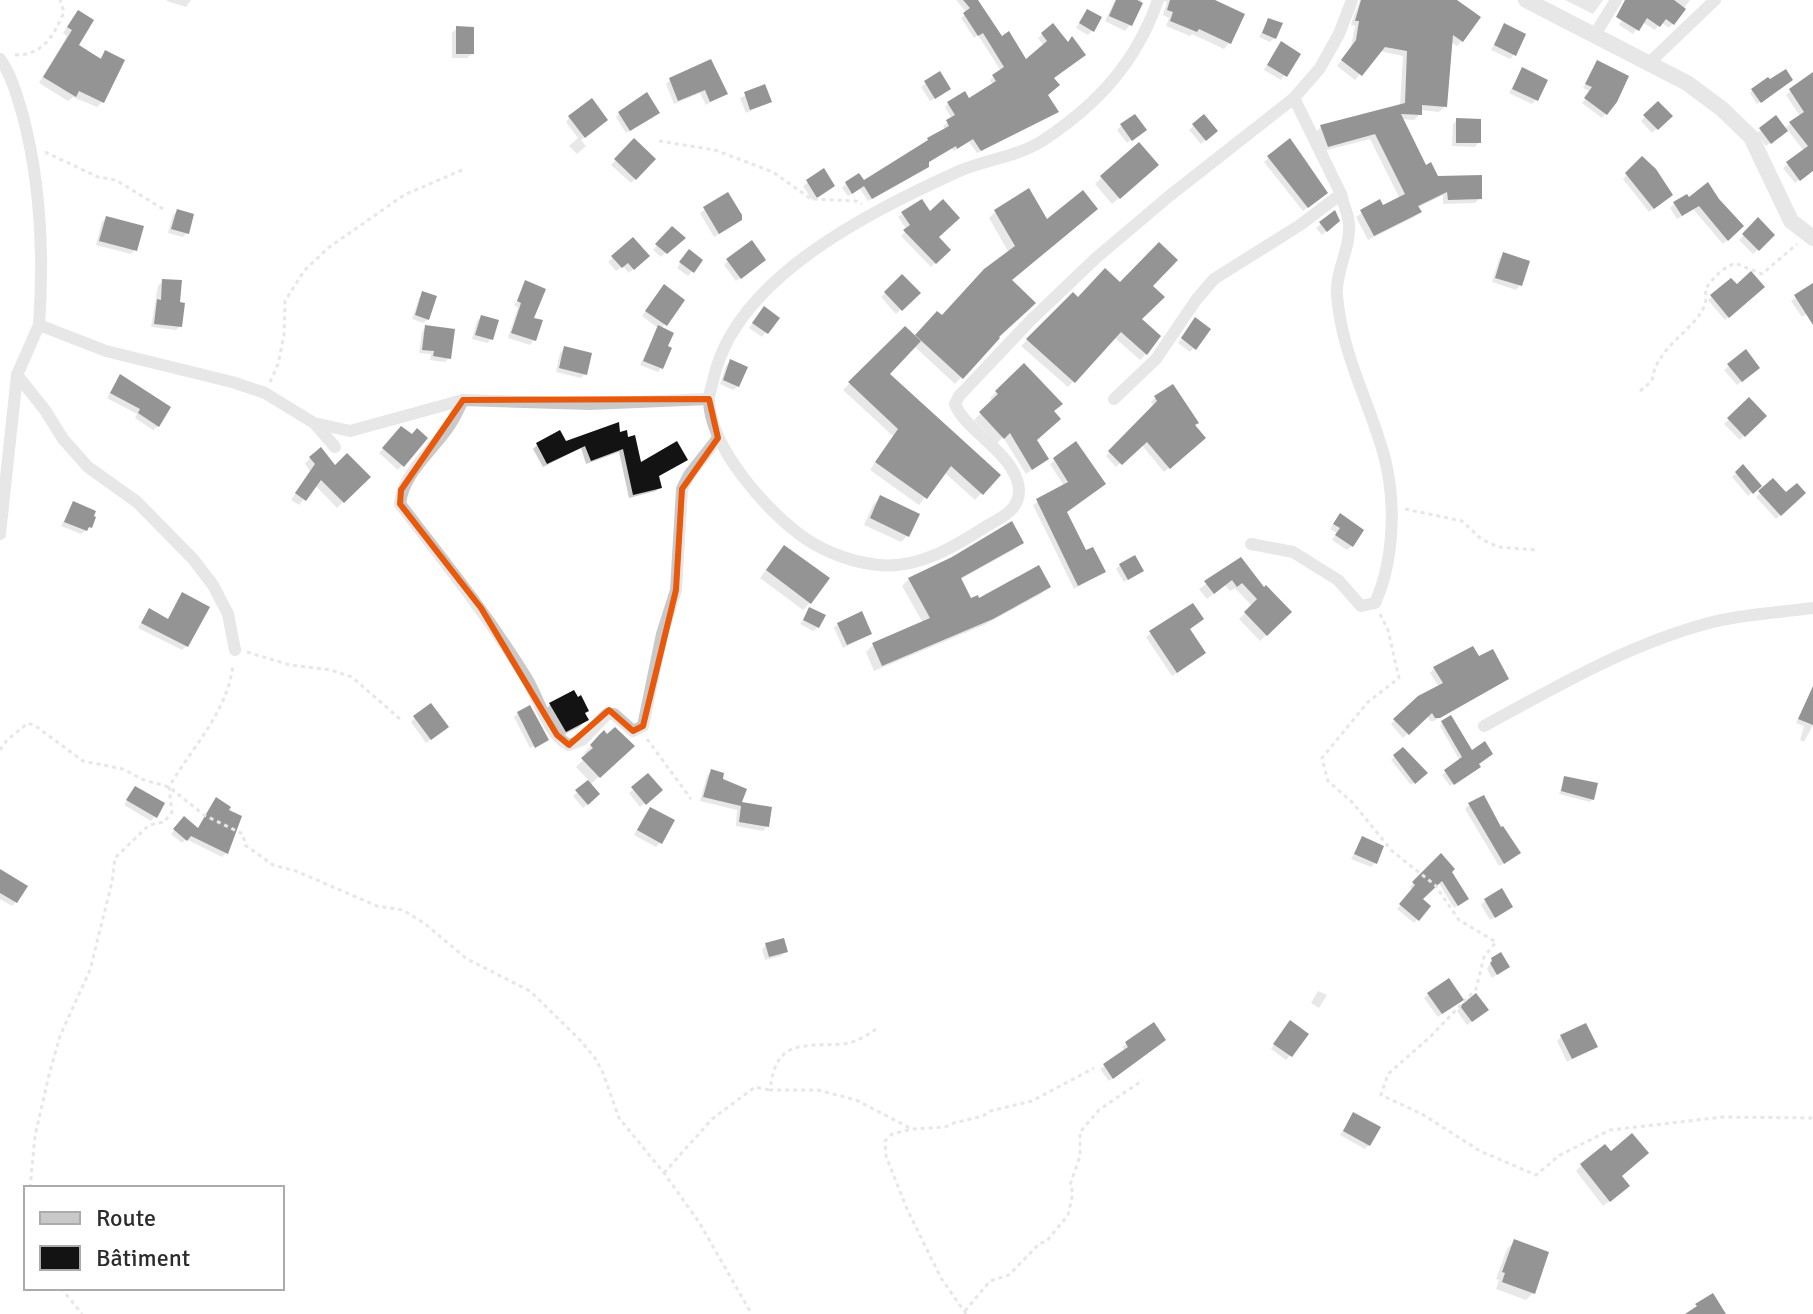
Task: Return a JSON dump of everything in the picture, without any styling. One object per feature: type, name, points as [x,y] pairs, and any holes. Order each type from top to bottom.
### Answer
[{"type":"street","points":[[1158,0],[1140,44],[1115,81],[1076,117],[1038,144],[959,171],[875,212],[803,260],[761,295],[722,348],[709,399],[718,438],[767,505],[806,539],[845,558],[881,565],[916,562],[954,547],[1012,510],[1019,500],[1017,479],[984,436],[957,410],[955,404],[959,396],[1030,321],[1096,258],[1294,98],[1320,68],[1339,34],[1352,0]]},
{"type":"street","points":[[1526,0],[1687,83],[1722,109],[1751,137],[1791,221],[1813,238]]},
{"type":"street","points":[[1594,36],[1616,0]]},
{"type":"street","points":[[1649,63],[1715,0]]},
{"type":"street","points":[[0,534],[17,375],[39,325],[42,285],[39,199],[28,136],[6,57]]},
{"type":"street","points":[[1251,544],[1293,552],[1338,580],[1361,606],[1375,603],[1386,579],[1390,558],[1390,506],[1385,460],[1346,352],[1337,292],[1349,223],[1341,194],[1294,98]]},
{"type":"street","points":[[1114,399],[1156,359],[1214,279],[1300,225],[1341,194]]},
{"type":"street","points":[[39,325],[106,351],[265,393],[314,423],[335,447]]},
{"type":"street","points":[[17,375],[63,439],[88,467],[137,502],[193,559],[213,585],[228,614],[235,650]]},
{"type":"street","points":[[314,423],[350,431],[463,400],[590,404],[709,399]]},
{"type":"street","points":[[463,400],[449,426],[401,490],[400,504],[481,608],[563,742],[569,745],[576,744],[607,714],[614,714],[633,731],[641,729],[662,634],[676,590],[682,489],[718,438]]},
{"type":"street","points":[[1484,726],[1557,685],[1668,636],[1739,616],[1813,608]]},
{"type":"path","points":[[6,57],[27,55],[54,37],[64,12],[60,0]]},
{"type":"path","points":[[28,136],[44,152],[98,177],[116,180],[163,209]]},
{"type":"path","points":[[659,141],[715,150],[773,172],[811,199],[856,201],[875,212]]},
{"type":"path","points":[[265,393],[278,364],[284,335],[285,301],[304,271],[328,248],[404,195],[462,170]]},
{"type":"path","points":[[1640,391],[1652,381],[1653,369],[1660,356],[1704,312],[1708,301],[1705,290],[1712,279],[1725,267],[1735,263],[1762,274],[1805,237],[1791,221]]},
{"type":"path","points":[[1390,506],[1462,521],[1481,539],[1498,547],[1536,550]]},
{"type":"path","points":[[1375,603],[1388,630],[1399,678],[1368,702],[1322,758],[1328,781],[1353,803],[1392,851],[1435,885],[1459,920],[1496,942],[1484,957],[1476,989],[1430,1037],[1388,1074],[1381,1095],[1422,1114],[1480,1151],[1536,1175],[1560,1155],[1610,1130],[1723,1117],[1813,1118]]},
{"type":"path","points":[[30,1186],[35,1136],[49,1075],[60,1036],[90,970],[115,858],[149,825],[164,822],[172,812],[169,787],[214,719],[231,681],[235,650],[352,677],[400,719]]},
{"type":"path","points":[[0,750],[28,723],[50,735],[83,761],[123,769],[144,780],[169,787],[204,815],[243,834],[245,845],[273,865],[296,871],[377,906],[403,910],[424,923],[467,959],[530,991],[595,1058],[619,1118],[699,1222],[751,1313]]},
{"type":"path","points":[[641,729],[691,799]]},
{"type":"path","points":[[770,1090],[772,1069],[783,1055],[802,1044],[845,1044],[863,1038],[876,1029]]},
{"type":"path","points":[[1094,1068],[1032,1101],[990,1111],[945,1127],[892,1134],[885,1141],[886,1156],[895,1183],[941,1278],[966,1312],[990,1281],[1009,1275],[1040,1243],[1046,1242],[1068,1215],[1073,1193],[1070,1185],[1080,1156],[1080,1132],[1099,1110],[1143,1080]]},
{"type":"path","points":[[664,1173],[712,1119],[755,1087],[818,1090],[856,1100],[912,1129]]},
{"type":"path","points":[[63,1290],[82,1314]]},
{"type":"highlighted area","points":[[709,399],[718,438],[682,489],[676,590],[643,726],[633,731],[609,710],[569,745],[557,735],[481,608],[400,504],[401,490],[463,400]]},
{"type":"building","points":[[963,0],[978,0],[1002,36],[1009,31],[1026,59],[1047,41],[1041,33],[1053,23],[1068,42],[1072,36],[1086,55],[1054,78],[1060,85],[1048,95],[1059,112],[981,151],[973,139],[957,149],[956,146],[929,162],[929,167],[872,199],[864,186],[852,194],[845,182],[859,173],[864,180],[949,126],[946,120],[955,115],[947,102],[965,91],[969,98],[996,81],[992,75],[1004,67],[983,33],[978,36],[963,13],[970,8]]},
{"type":"building","points":[[1116,0],[1143,3],[1132,26],[1109,16]]},
{"type":"building","points":[[1170,0],[1215,0],[1245,14],[1231,44],[1199,29],[1197,32],[1170,21],[1173,12],[1167,10]]},
{"type":"building","points":[[1361,0],[1457,0],[1481,17],[1463,42],[1453,35],[1447,107],[1422,105],[1422,115],[1401,114],[1426,165],[1431,162],[1438,176],[1482,175],[1482,199],[1448,200],[1447,192],[1418,206],[1422,212],[1374,236],[1360,210],[1380,199],[1383,205],[1405,194],[1375,134],[1328,147],[1320,125],[1405,103],[1407,51],[1385,47],[1362,76],[1341,60],[1356,40],[1359,21],[1355,21]]},
{"type":"building","points":[[1625,0],[1674,0],[1686,9],[1674,25],[1666,19],[1660,27],[1647,18],[1639,31],[1616,17]]},
{"type":"building","points":[[1087,9],[1102,17],[1094,32],[1079,23]]},
{"type":"building","points":[[78,10],[94,20],[79,45],[101,59],[105,50],[125,60],[104,103],[79,91],[76,97],[43,77],[72,30],[67,27]]},
{"type":"building","points":[[1268,18],[1283,23],[1276,39],[1262,33]]},
{"type":"building","points":[[1504,23],[1526,34],[1516,56],[1494,45]]},
{"type":"building","points":[[456,26],[474,27],[474,54],[456,54]]},
{"type":"building","points":[[1281,41],[1301,54],[1287,77],[1267,65]]},
{"type":"building","points":[[711,59],[728,94],[710,102],[705,90],[678,101],[669,78]]},
{"type":"building","points":[[1597,60],[1629,76],[1607,115],[1584,98],[1592,87],[1585,84]]},
{"type":"building","points":[[1522,67],[1548,80],[1538,101],[1512,89]]},
{"type":"building","points":[[1786,69],[1793,80],[1761,103],[1751,89]]},
{"type":"building","points":[[940,71],[951,89],[935,99],[924,81]]},
{"type":"building","points":[[1813,72],[1813,171],[1800,181],[1786,162],[1808,146],[1789,122],[1804,112],[1789,89]]},
{"type":"building","points":[[765,84],[772,102],[750,110],[744,92]]},
{"type":"building","points":[[647,92],[660,113],[630,131],[618,112]]},
{"type":"building","points":[[592,98],[608,120],[585,138],[568,116]]},
{"type":"building","points":[[1658,101],[1673,116],[1658,130],[1643,115]]},
{"type":"building","points":[[1135,114],[1147,130],[1132,141],[1120,124]]},
{"type":"building","points":[[1204,114],[1218,131],[1206,141],[1192,124]]},
{"type":"building","points":[[1776,115],[1788,131],[1771,144],[1759,128]]},
{"type":"building","points":[[1456,118],[1481,119],[1481,143],[1456,143]]},
{"type":"building","points":[[634,138],[656,159],[636,180],[614,159]]},
{"type":"building","points":[[1290,138],[1328,193],[1308,208],[1267,156]]},
{"type":"building","points":[[1139,142],[1159,165],[1120,199],[1100,176]]},
{"type":"building","points":[[1642,156],[1656,169],[1673,195],[1654,209],[1625,173]]},
{"type":"building","points":[[824,168],[835,186],[817,198],[806,180]]},
{"type":"building","points":[[1708,182],[1744,226],[1728,241],[1699,206],[1682,216],[1673,202],[1687,194],[1689,197]]},
{"type":"building","points":[[1029,188],[1047,219],[1083,190],[1098,209],[1012,280],[1036,303],[999,337],[963,379],[915,335],[937,311],[942,315],[984,269],[1015,246],[994,210]]},
{"type":"building","points":[[728,192],[742,220],[719,234],[703,207]]},
{"type":"building","points":[[922,199],[930,211],[943,199],[960,218],[939,237],[951,250],[936,264],[903,230],[910,225],[901,212]]},
{"type":"building","points":[[177,209],[194,214],[189,234],[171,229]]},
{"type":"building","points":[[1335,210],[1340,221],[1327,232],[1319,222]]},
{"type":"building","points":[[106,216],[144,226],[137,251],[99,241]]},
{"type":"building","points":[[1758,217],[1775,235],[1759,251],[1742,234]]},
{"type":"building","points":[[672,226],[686,238],[667,254],[655,244]]},
{"type":"building","points":[[633,237],[650,256],[634,270],[628,263],[622,268],[611,256]]},
{"type":"building","points":[[752,240],[766,260],[741,279],[726,259]]},
{"type":"building","points":[[1159,242],[1178,260],[1153,286],[1165,297],[1142,319],[1161,336],[1147,355],[1121,332],[1075,383],[1026,339],[1073,292],[1078,297],[1105,268],[1120,282]]},
{"type":"building","points":[[689,249],[703,260],[694,273],[679,262]]},
{"type":"building","points":[[1503,252],[1530,261],[1522,286],[1495,278]]},
{"type":"building","points":[[1751,271],[1765,287],[1729,318],[1710,295],[1731,278],[1737,284]]},
{"type":"building","points":[[902,274],[921,293],[902,311],[884,292]]},
{"type":"building","points":[[162,279],[182,280],[180,302],[185,303],[182,327],[154,324],[157,299],[161,300]]},
{"type":"building","points":[[525,280],[546,289],[534,318],[543,320],[536,341],[511,333]]},
{"type":"building","points":[[1813,283],[1813,325],[1794,295]]},
{"type":"building","points":[[664,284],[685,300],[667,326],[645,311]]},
{"type":"building","points":[[422,291],[437,296],[429,320],[415,315]]},
{"type":"building","points":[[764,306],[780,318],[768,334],[752,323]]},
{"type":"building","points":[[481,315],[499,320],[493,340],[475,335]]},
{"type":"building","points":[[1195,317],[1211,329],[1196,350],[1181,338]]},
{"type":"building","points":[[425,325],[455,329],[451,359],[433,356],[434,351],[422,350]]},
{"type":"building","points":[[658,325],[674,333],[668,346],[672,348],[663,369],[643,361]]},
{"type":"building","points":[[905,326],[921,341],[890,374],[1001,475],[983,495],[951,466],[927,499],[875,462],[898,429],[848,382]]},
{"type":"building","points":[[564,346],[592,353],[587,375],[559,368]]},
{"type":"building","points":[[1746,349],[1760,368],[1742,382],[1727,364]]},
{"type":"building","points":[[730,359],[748,367],[739,387],[723,380]]},
{"type":"building","points":[[1024,363],[1063,404],[1054,411],[1061,419],[1037,440],[1049,459],[1032,470],[1010,433],[1004,439],[979,412],[998,394],[995,391]]},
{"type":"building","points":[[120,374],[171,407],[159,427],[138,413],[140,409],[110,393]]},
{"type":"building","points":[[1173,384],[1199,423],[1195,425],[1206,438],[1170,469],[1147,442],[1122,465],[1108,451],[1157,401],[1154,396]]},
{"type":"building","points":[[1749,397],[1767,416],[1745,437],[1727,418]]},
{"type":"building","points":[[619,422],[620,432],[627,430],[628,437],[635,435],[641,462],[677,441],[688,460],[659,476],[662,488],[633,495],[623,449],[591,461],[585,446],[547,464],[536,443],[560,430],[566,441]]},
{"type":"building","points":[[401,426],[412,434],[417,428],[428,438],[404,467],[382,448]]},
{"type":"building","points":[[1076,441],[1106,484],[1067,512],[1086,550],[1093,547],[1106,572],[1078,586],[1036,499],[1068,482],[1053,458]]},
{"type":"building","points":[[321,447],[335,465],[347,453],[371,477],[344,503],[321,480],[306,501],[295,493],[315,464],[309,457]]},
{"type":"building","points":[[1743,464],[1762,486],[1753,494],[1735,472]]},
{"type":"building","points":[[1773,478],[1786,492],[1797,483],[1806,493],[1781,516],[1758,491]]},
{"type":"building","points":[[880,495],[920,514],[909,537],[870,518]]},
{"type":"building","points":[[73,501],[96,511],[92,528],[89,527],[87,531],[64,522]]},
{"type":"building","points":[[1340,513],[1364,530],[1353,547],[1335,535],[1340,528],[1333,524]]},
{"type":"building","points":[[1012,521],[1024,543],[961,578],[971,598],[978,595],[979,598],[1039,565],[1051,587],[993,619],[882,666],[872,643],[930,618],[908,578],[952,557]]},
{"type":"building","points":[[784,545],[830,578],[811,604],[766,570]]},
{"type":"building","points":[[1135,555],[1144,571],[1128,580],[1119,564]]},
{"type":"building","points":[[1241,557],[1264,587],[1266,585],[1292,612],[1267,636],[1244,612],[1257,599],[1242,583],[1237,587],[1232,580],[1214,594],[1204,581]]},
{"type":"building","points":[[182,592],[210,607],[188,647],[141,623],[149,608],[168,619]]},
{"type":"building","points":[[1193,603],[1204,619],[1190,629],[1206,653],[1177,673],[1149,631]]},
{"type":"building","points":[[809,607],[826,615],[819,628],[803,620]]},
{"type":"building","points":[[862,611],[872,634],[847,645],[837,623]]},
{"type":"building","points":[[1473,646],[1479,656],[1493,649],[1509,679],[1440,718],[1435,718],[1432,713],[1409,735],[1393,719],[1418,696],[1443,683],[1433,667]]},
{"type":"building","points":[[1813,686],[1813,725],[1798,719]]},
{"type":"building","points":[[574,690],[578,697],[581,695],[589,711],[585,713],[589,720],[566,732],[549,703]]},
{"type":"building","points":[[431,703],[449,727],[431,740],[413,716]]},
{"type":"building","points":[[530,705],[549,740],[535,748],[517,712]]},
{"type":"building","points":[[1451,715],[1472,750],[1485,741],[1493,754],[1479,764],[1481,767],[1454,785],[1444,770],[1462,757],[1441,721]]},
{"type":"building","points":[[615,727],[635,746],[600,778],[581,758],[593,748],[590,745],[604,730],[607,734]]},
{"type":"building","points":[[1403,747],[1428,773],[1415,784],[1393,755]]},
{"type":"building","points":[[711,769],[724,773],[723,779],[747,789],[742,802],[772,807],[769,827],[739,822],[741,806],[703,797]]},
{"type":"building","points":[[648,773],[663,790],[646,805],[631,787]]},
{"type":"building","points":[[1564,776],[1598,783],[1594,800],[1561,791]]},
{"type":"building","points":[[588,780],[600,794],[588,805],[575,790]]},
{"type":"building","points":[[135,786],[165,803],[157,818],[126,800]]},
{"type":"building","points":[[1484,795],[1501,827],[1521,853],[1504,864],[1468,803]]},
{"type":"building","points":[[216,797],[231,807],[229,810],[242,816],[228,854],[191,836],[187,841],[173,829],[184,816],[198,828]]},
{"type":"building","points":[[650,807],[675,820],[662,844],[637,830]]},
{"type":"building","points":[[1362,836],[1384,846],[1377,864],[1354,854]]},
{"type":"building","points":[[1441,853],[1455,869],[1452,872],[1469,899],[1458,906],[1442,881],[1423,899],[1431,906],[1419,921],[1399,904],[1415,885],[1412,882]]},
{"type":"building","points":[[0,869],[28,886],[17,903],[0,893]]},
{"type":"building","points":[[1502,888],[1513,907],[1495,918],[1484,899]]},
{"type":"building","points":[[784,938],[788,952],[769,957],[765,943]]},
{"type":"building","points":[[1501,952],[1510,967],[1497,975],[1490,963],[1491,958]]},
{"type":"building","points":[[1449,978],[1464,1000],[1442,1014],[1427,993]]},
{"type":"building","points":[[1476,993],[1489,1010],[1472,1022],[1460,1006]]},
{"type":"building","points":[[1290,1020],[1309,1034],[1292,1057],[1273,1044]]},
{"type":"building","points":[[1154,1022],[1166,1040],[1113,1079],[1103,1064],[1128,1047],[1125,1042]]},
{"type":"building","points":[[1586,1023],[1598,1047],[1572,1059],[1560,1035]]},
{"type":"building","points":[[1353,1112],[1381,1127],[1370,1146],[1343,1131]]},
{"type":"building","points":[[1632,1133],[1649,1153],[1622,1176],[1630,1186],[1610,1202],[1580,1164],[1605,1144],[1611,1151]]},
{"type":"building","points":[[1514,1239],[1549,1252],[1535,1294],[1502,1282],[1505,1273],[1502,1272]]},
{"type":"building","points":[[1713,1293],[1726,1314],[1685,1314],[1697,1306],[1695,1304]]}]
